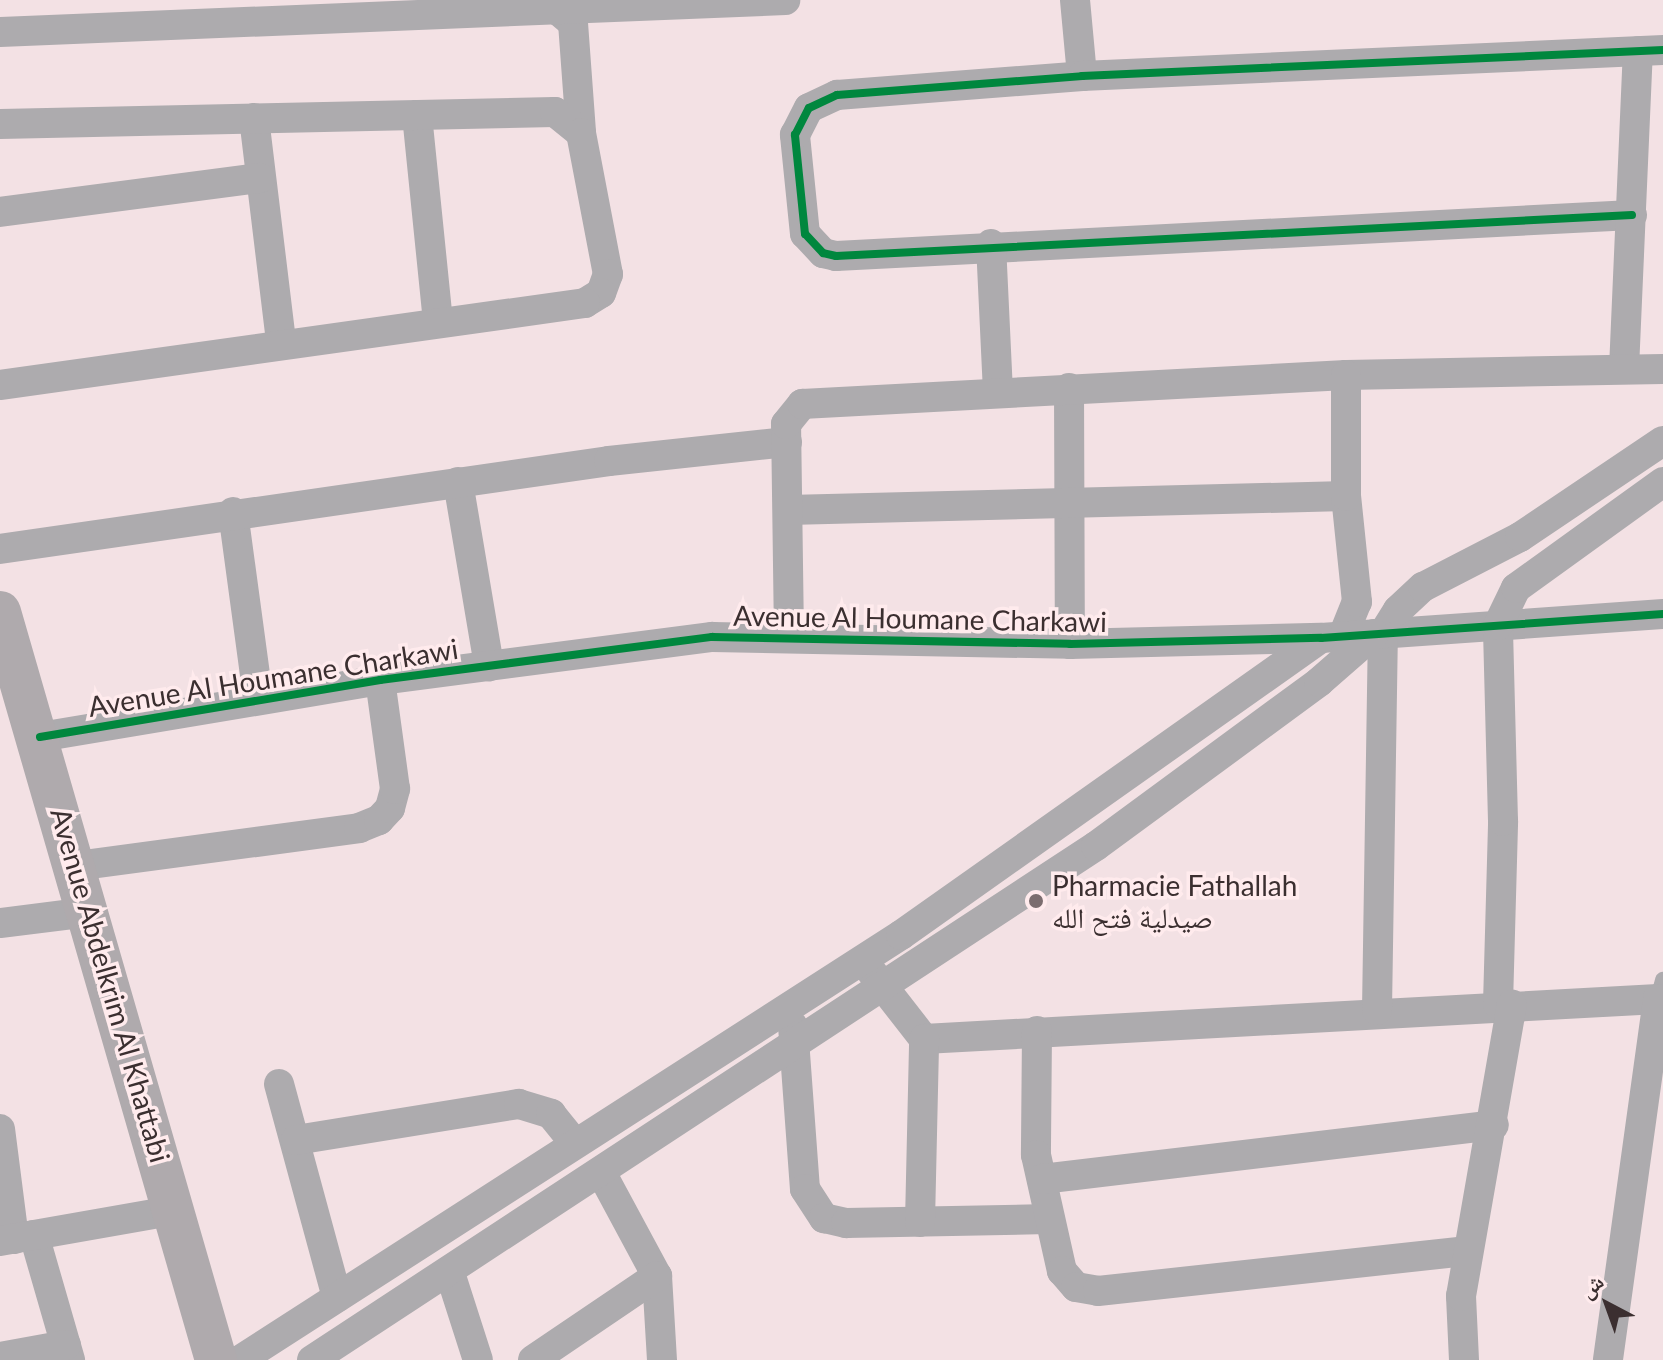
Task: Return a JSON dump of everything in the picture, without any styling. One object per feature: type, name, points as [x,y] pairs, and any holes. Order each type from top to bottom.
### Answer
[{"type":"main road","name":"Avenue Abdelkrim Al Khattabi","points":[[0,612],[9,666],[40,737],[216,1360]]},
{"type":"street","points":[[0,32],[198,12],[785,0]]},
{"type":"street","points":[[1075,0],[1082,76]]},
{"type":"street","points":[[0,385],[281,342],[585,303],[601,293],[608,274],[581,133],[573,23],[559,6]]},
{"type":"street","points":[[1624,369],[1632,215],[1650,50],[1082,76],[837,95],[821,100],[799,120],[795,135],[801,218],[805,234],[823,253],[1632,215]]},
{"type":"street","points":[[0,124],[555,112],[581,133]]},
{"type":"street","points":[[417,115],[438,322]]},
{"type":"street","points":[[254,118],[281,342]]},
{"type":"street","points":[[0,212],[260,178]]},
{"type":"street","points":[[991,244],[998,391]]},
{"type":"street","points":[[789,636],[788,416],[812,401],[1346,375],[1663,369]]},
{"type":"street","points":[[240,1360],[862,959],[1332,637],[1357,602],[1346,496],[1346,375]]},
{"type":"street","points":[[1069,388],[1072,502],[1070,644]]},
{"type":"street","points":[[312,1360],[355,1347],[450,1273],[1096,846],[1319,682],[1379,634],[1423,587],[1520,537],[1663,441]]},
{"type":"street","points":[[0,549],[233,512],[787,442]]},
{"type":"street","points":[[458,482],[489,666]]},
{"type":"street","points":[[1464,1360],[1461,1296],[1494,1125],[1505,1004],[1498,625],[1516,588],[1663,482]]},
{"type":"street","points":[[788,510],[1346,496]]},
{"type":"street","points":[[233,512],[258,698]]},
{"type":"street","name":"Avenue Al Houmane Charkawi","points":[[40,737],[258,698],[712,637],[789,636],[1070,644],[1332,637],[1663,614]]},
{"type":"street","points":[[1377,1010],[1379,634]]},
{"type":"street","points":[[76,866],[359,828],[379,820],[390,808],[395,789],[380,680]]},
{"type":"street","points":[[0,923],[88,912]]},
{"type":"street","points":[[862,959],[924,1039],[920,1222]]},
{"type":"street","points":[[924,1039],[1505,1004],[1660,989],[1608,1360]]},
{"type":"street","points":[[791,1004],[805,1189],[815,1211],[846,1223],[1048,1219]]},
{"type":"street","points":[[1037,1031],[1034,1138],[1048,1219],[1067,1281],[1088,1290],[1468,1251]]},
{"type":"street","points":[[279,1084],[337,1297]]},
{"type":"street","points":[[296,1140],[519,1104],[551,1114],[574,1142]]},
{"type":"street","points":[[1042,1179],[1494,1125]]},
{"type":"street","points":[[0,1129],[16,1238],[68,1352],[0,1357]]},
{"type":"street","points":[[602,1174],[657,1276],[662,1360]]},
{"type":"street","points":[[16,1238],[176,1210]]},
{"type":"street","points":[[450,1273],[478,1360]]},
{"type":"street","points":[[533,1360],[657,1276]]},
{"type":"cycle path","points":[[1632,215],[836,256],[823,253],[805,234],[795,135],[809,108],[837,95],[1082,76],[1663,50]]},
{"type":"cycle path","points":[[40,737],[380,680],[712,637],[1070,644],[1321,638],[1663,614]]},
{"type":"place","name":"Pharmacie Fathallah صيدلية فتح الله","points":[[1036,901]]}]
